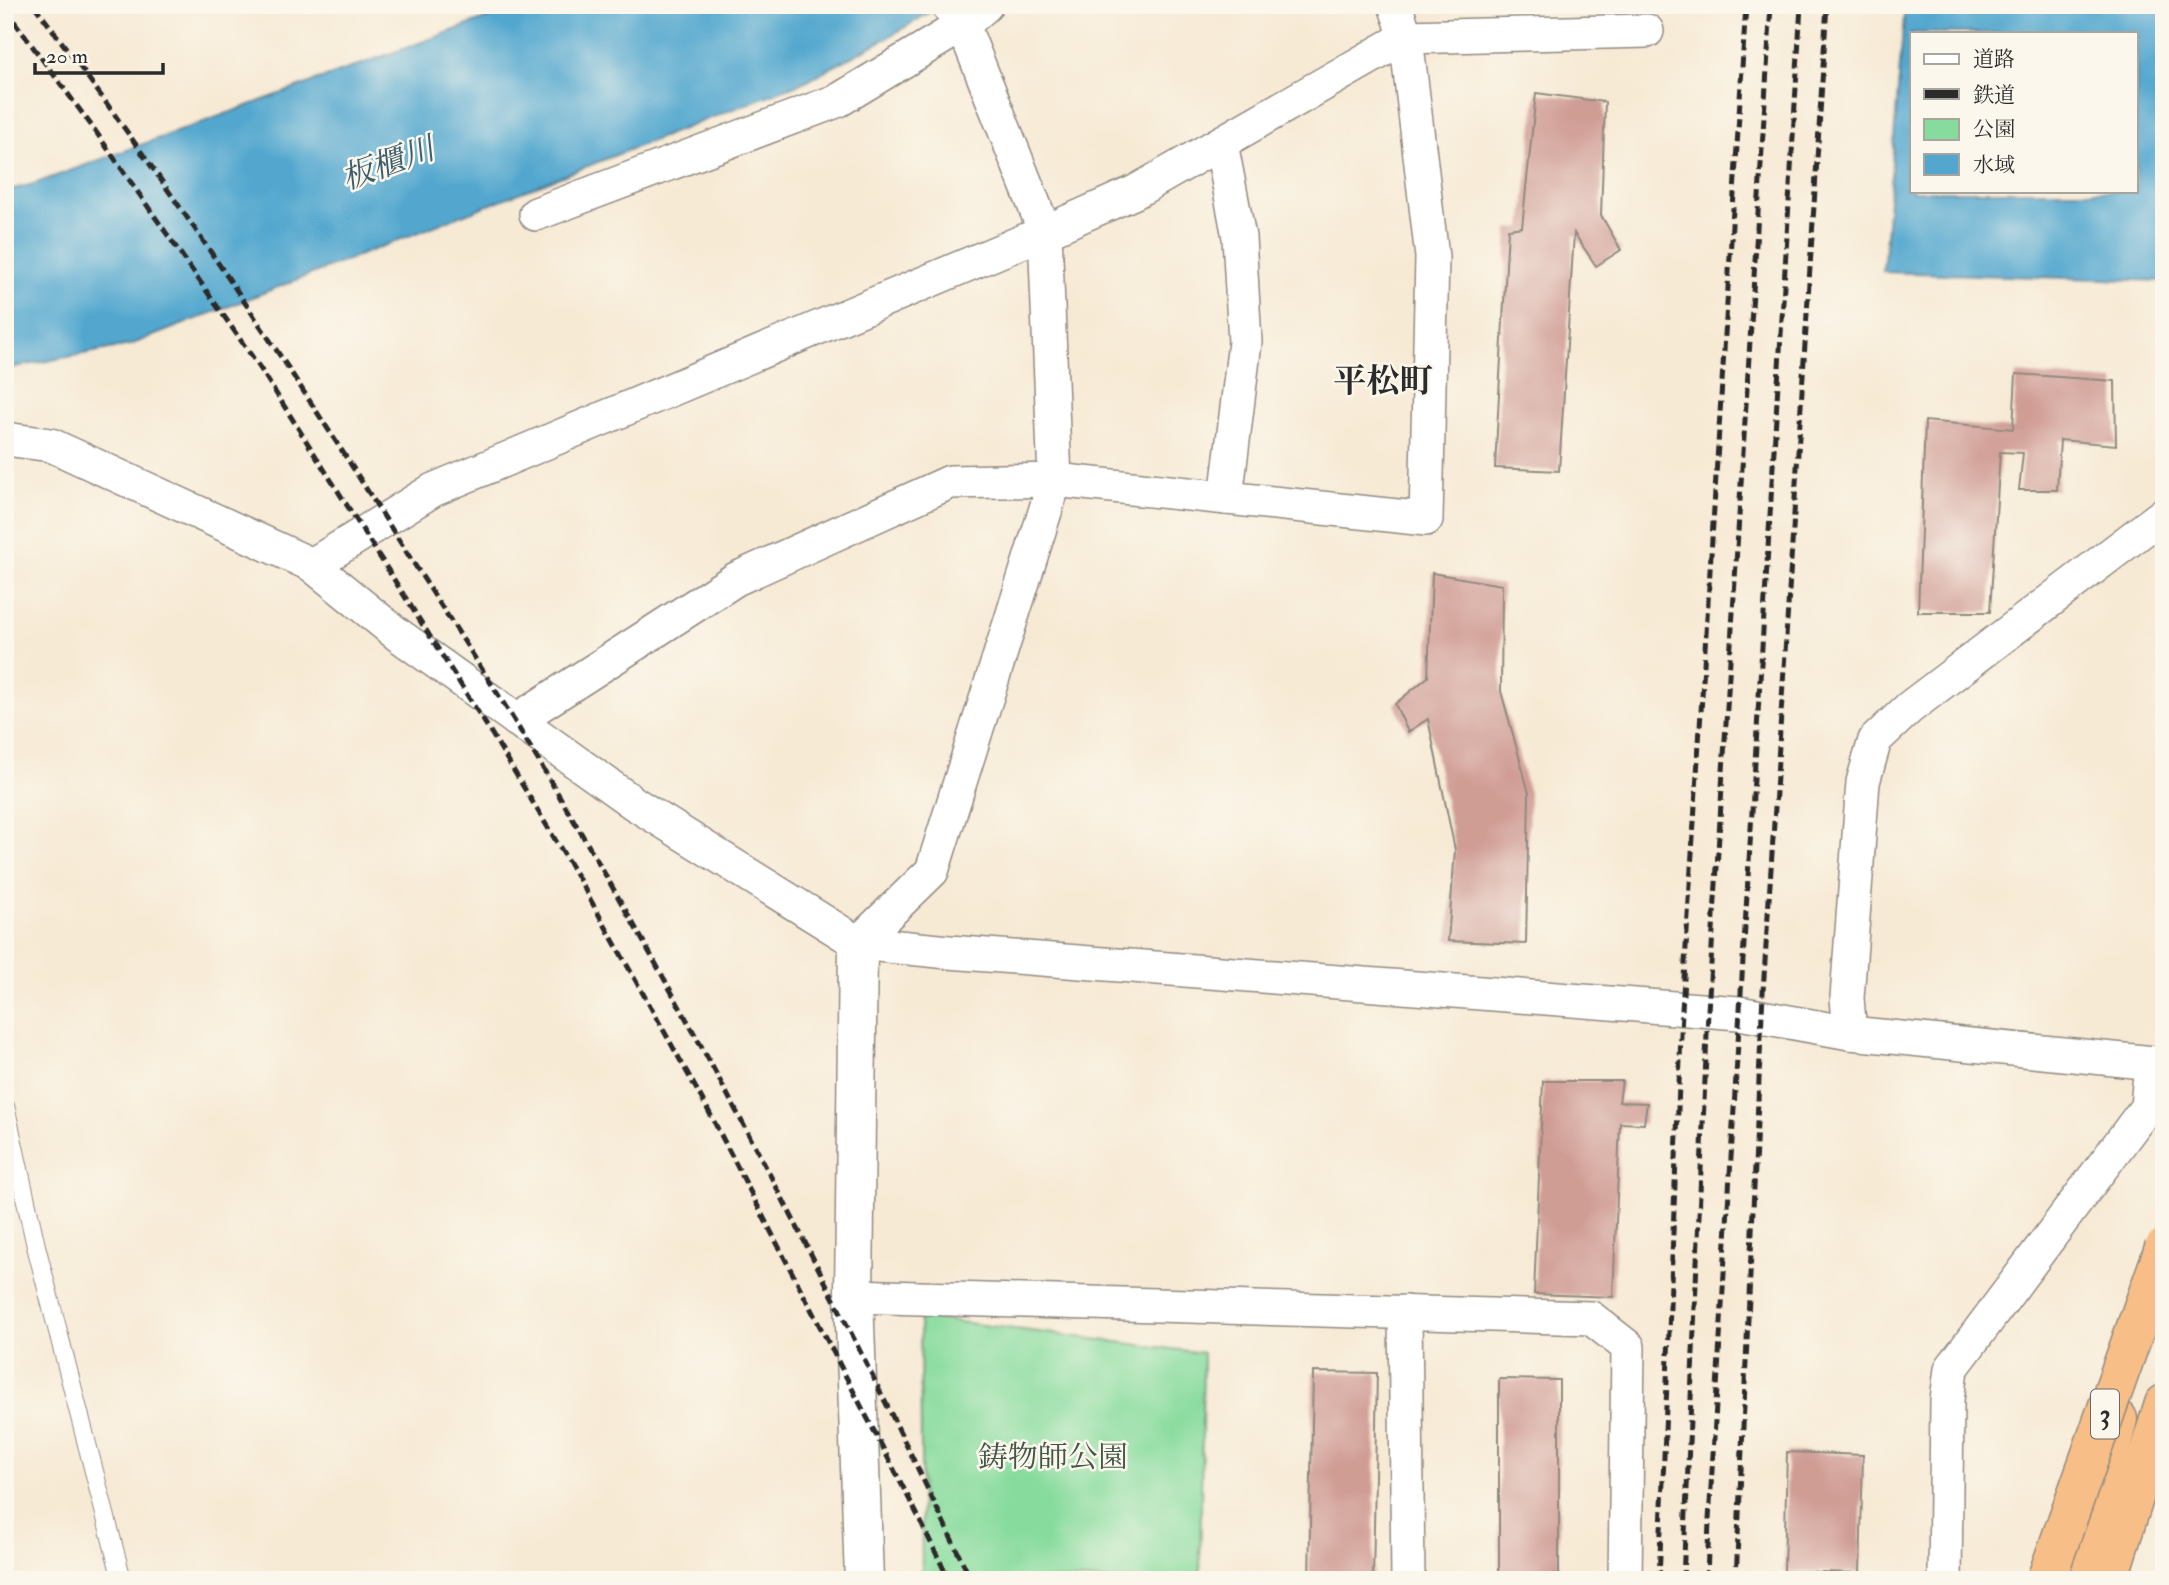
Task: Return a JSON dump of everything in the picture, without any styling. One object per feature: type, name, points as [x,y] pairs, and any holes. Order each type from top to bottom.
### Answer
[{"type":"highway","points":[[2078,1580],[2164,1240]]},
{"type":"highway","name":"3","points":[[2046,1580],[2164,1248]]},
{"type":"highway","points":[[2108,1580],[2164,1404]]},
{"type":"street","points":[[517,720],[736,579],[950,482],[1055,480],[1426,519],[1432,257],[1406,37],[1395,5]]},
{"type":"street","points":[[536,214],[839,100],[962,12],[1045,232],[1055,480],[932,871],[858,943],[854,1296],[864,1580]]},
{"type":"street","points":[[312,565],[433,490],[1135,192],[1406,37],[1647,31]]},
{"type":"street","points":[[1221,143],[1239,237],[1245,342],[1226,498]]},
{"type":"street","points":[[5,439],[51,445],[312,565],[397,634],[635,804],[858,943],[1729,1012],[1850,1033],[2157,1063],[2147,1107],[1951,1369],[1947,1400],[1945,1580]]},
{"type":"street","points":[[1850,1033],[1847,998],[1863,782],[1875,740],[1909,708],[2164,514]]},
{"type":"street","points":[[854,1296],[1591,1318],[1628,1348],[1625,1580]]},
{"type":"street","points":[[1405,1312],[1408,1580]]},
{"type":"lane","points":[[5,1106],[36,1246],[122,1580]]},
{"type":"green space","name":"鋳物師公園","points":[[920,1317],[1203,1353],[1200,1580],[922,1580]]},
{"type":"water","name":"板櫃川","points":[[523,5],[942,5],[808,80],[130,345],[5,369],[5,191],[34,184]]},
{"type":"water","points":[[1905,5],[2164,5],[2164,281],[1883,272]]},
{"type":"building","points":[[1536,93],[1605,102],[1601,215],[1621,250],[1596,266],[1574,233],[1559,471],[1495,468],[1508,229],[1522,227]]},
{"type":"building","points":[[2016,374],[2115,381],[2116,445],[2060,440],[2057,490],[2019,490],[2023,453],[2000,452],[1990,612],[1918,612],[1925,421],[2013,429]]},
{"type":"building","points":[[1432,573],[1502,585],[1501,691],[1529,793],[1526,944],[1448,941],[1455,850],[1428,719],[1408,732],[1395,704],[1428,677]]},
{"type":"building","points":[[1543,1081],[1622,1081],[1619,1102],[1647,1103],[1644,1124],[1620,1123],[1613,1297],[1534,1294]]},
{"type":"building","points":[[1313,1372],[1377,1373],[1373,1580],[1309,1580]]},
{"type":"building","points":[[1499,1379],[1559,1380],[1559,1580],[1499,1580]]},
{"type":"building","points":[[1787,1452],[1863,1455],[1860,1573],[1784,1571]]},
{"type":"railway","points":[[34,5],[127,132],[260,325],[482,668],[575,822],[753,1142],[864,1360],[971,1580]]},
{"type":"railway","points":[[1659,1580],[1682,1010],[1746,5]]},
{"type":"railway","points":[[1683,1580],[1708,1011],[1771,5]]},
{"type":"railway","points":[[1707,1580],[1801,5]]},
{"type":"railway","points":[[1736,1580],[1763,992],[1827,5]]},
{"type":"railway","points":[[5,9],[94,129],[260,368],[490,731],[580,881],[707,1108],[949,1580]]},
{"type":"district","name":"平松町","points":[[1383,381]]}]
